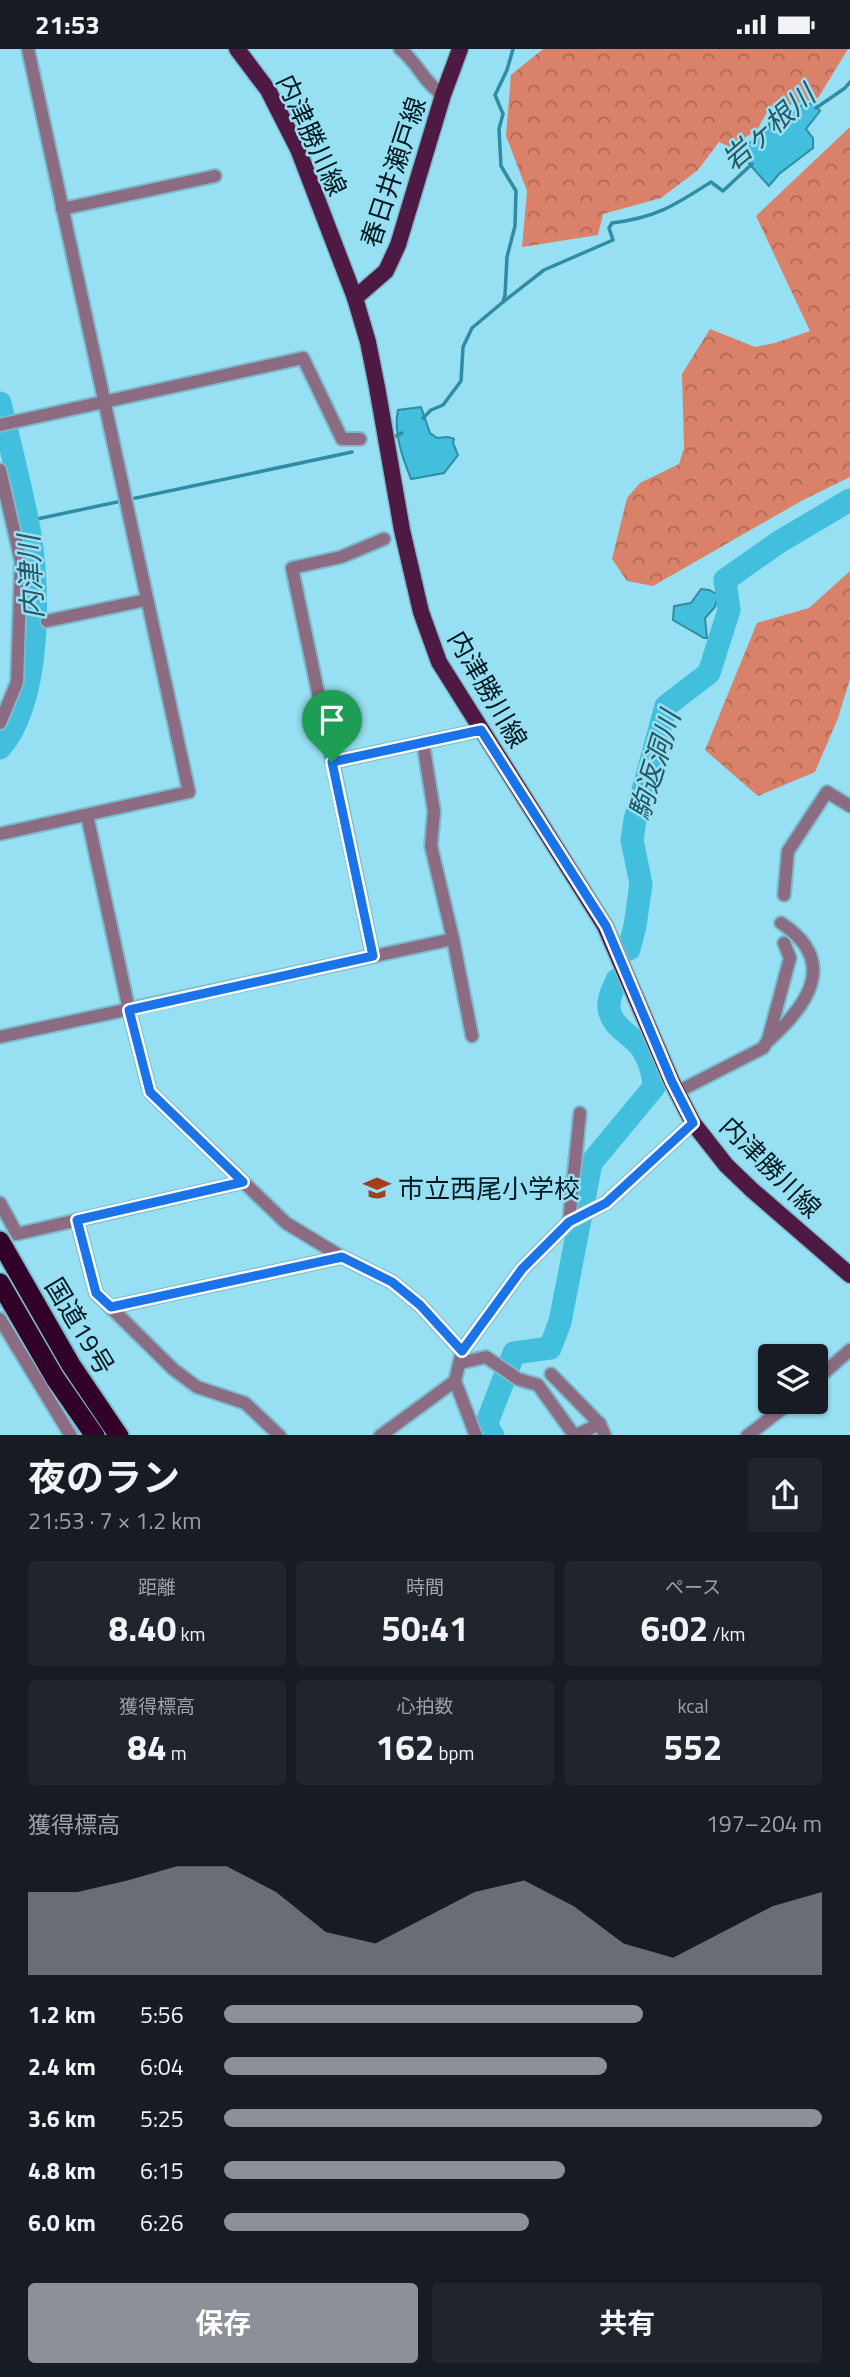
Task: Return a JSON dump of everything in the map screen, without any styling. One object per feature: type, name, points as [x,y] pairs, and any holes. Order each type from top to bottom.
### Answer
[{"type":"highway","name":"国道19号","points":[[0,1241],[71,1365],[118,1435]]},
{"type":"highway","name":"国道19号","points":[[0,1283],[55,1378],[94,1435]]},
{"type":"main road","name":"内津勝川線","points":[[237,49],[268,90],[298,149],[355,298],[368,342],[402,530],[421,612],[439,663],[606,926],[677,1092],[693,1123],[726,1164],[752,1190],[850,1275]]},
{"type":"main road","name":"春日井瀬戸線","points":[[355,298],[386,271],[398,245],[443,95],[460,49]]},
{"type":"street","points":[[0,834],[189,792],[28,49]]},
{"type":"street","points":[[400,49],[411,58],[433,89],[443,95]]},
{"type":"street","points":[[62,209],[215,176]]},
{"type":"street","points":[[0,425],[303,358],[342,439],[360,439]]},
{"type":"street","points":[[0,470],[21,561],[17,682],[0,723]]},
{"type":"street","points":[[373,956],[292,568],[341,557],[384,539]]},
{"type":"street","points":[[47,621],[146,600]]},
{"type":"street","points":[[332,762],[481,730]]},
{"type":"street","points":[[423,743],[434,811],[431,846],[472,1036]]},
{"type":"street","points":[[784,895],[788,851],[828,792],[850,806]]},
{"type":"street","points":[[87,815],[129,1010],[150,1092],[286,1223],[342,1257],[392,1282],[420,1305],[461,1357]]},
{"type":"street","points":[[768,1040],[789,1022],[807,997],[813,982],[812,967],[802,940],[781,923]]},
{"type":"street","points":[[0,1037],[453,939]]},
{"type":"street","points":[[677,1092],[763,1048],[768,1040],[790,958],[784,943]]},
{"type":"street","points":[[569,1222],[580,1113]]},
{"type":"street","points":[[476,1435],[455,1381],[461,1357],[522,1269],[569,1222],[606,1203],[693,1123]]},
{"type":"street","points":[[0,1203],[18,1234],[243,1182]]},
{"type":"street","points":[[77,1220],[96,1293],[173,1369],[197,1387],[245,1403],[279,1435]]},
{"type":"street","points":[[111,1307],[342,1257]]},
{"type":"street","points":[[0,1319],[70,1435]]},
{"type":"street","points":[[828,1369],[850,1350]]},
{"type":"street","points":[[461,1357],[486,1357],[518,1378],[538,1385],[574,1435],[603,1430]]},
{"type":"street","points":[[551,1374],[603,1430]]},
{"type":"street","points":[[381,1435],[455,1381]]},
{"type":"street","points":[[748,1435],[775,1414]]},
{"type":"green space","points":[[543,49],[848,49],[818,98],[768,110],[757,130],[730,147],[719,142],[698,170],[661,198],[603,214],[598,235],[522,247],[527,191],[506,136],[511,75]]},
{"type":"green space","points":[[850,127],[850,477],[803,500],[653,586],[627,581],[612,559],[627,498],[640,483],[679,464],[684,448],[682,374],[710,329],[755,347],[810,331],[756,216]]},
{"type":"green space","points":[[850,571],[850,679],[838,718],[815,772],[758,796],[705,750],[757,623],[809,608]]},
{"type":"water","points":[[803,104],[815,104],[820,111],[806,129],[813,138],[813,148],[779,174],[769,186],[735,148],[762,135],[769,128],[769,115],[788,115]]},
{"type":"water","points":[[421,407],[430,433],[437,438],[454,439],[458,455],[444,473],[411,479],[400,445],[398,410]]},
{"type":"water","points":[[701,589],[718,595],[715,607],[705,618],[707,638],[673,620],[674,606],[691,603]]},
{"type":"waterway","points":[[423,418],[431,410],[443,405],[461,381],[463,347],[472,328],[503,302],[505,295],[507,257],[515,226],[516,191],[501,166],[499,129],[503,114],[495,95],[513,49]]},
{"type":"waterway","name":"岩ヶ根川","points":[[816,108],[850,82]]},
{"type":"waterway","name":"岩ヶ根川","points":[[503,302],[544,270],[613,240],[609,228],[612,223],[653,214],[711,182],[723,191],[752,164]]},
{"type":"waterway","name":"内津川","points":[[0,403],[29,529],[35,582],[34,643],[30,674],[13,728],[0,748]]},
{"type":"waterway","points":[[394,437],[402,433]]},
{"type":"waterway","points":[[29,529],[37,519],[352,452]]},
{"type":"waterway","name":"駒返洞川","points":[[629,949],[641,884],[632,840],[635,820],[666,706],[709,673],[729,610],[725,580],[779,542],[850,500]]},
{"type":"waterway","name":"駒返洞川","points":[[492,1435],[486,1425],[514,1353],[550,1348],[560,1322],[591,1163],[654,1087],[650,1065],[642,1049],[616,1024],[610,1014],[609,1000],[617,980]]},
{"type":"place","name":"市立西尾小学校","points":[[377,1188]]},
{"type":"route","points":[[481,730],[606,926],[672,1082],[693,1123],[606,1203],[569,1222],[522,1269],[462,1351],[420,1305],[392,1282],[342,1257],[111,1307],[96,1293],[77,1220],[243,1182],[150,1092],[129,1010],[373,956],[332,762],[481,730]]}]
